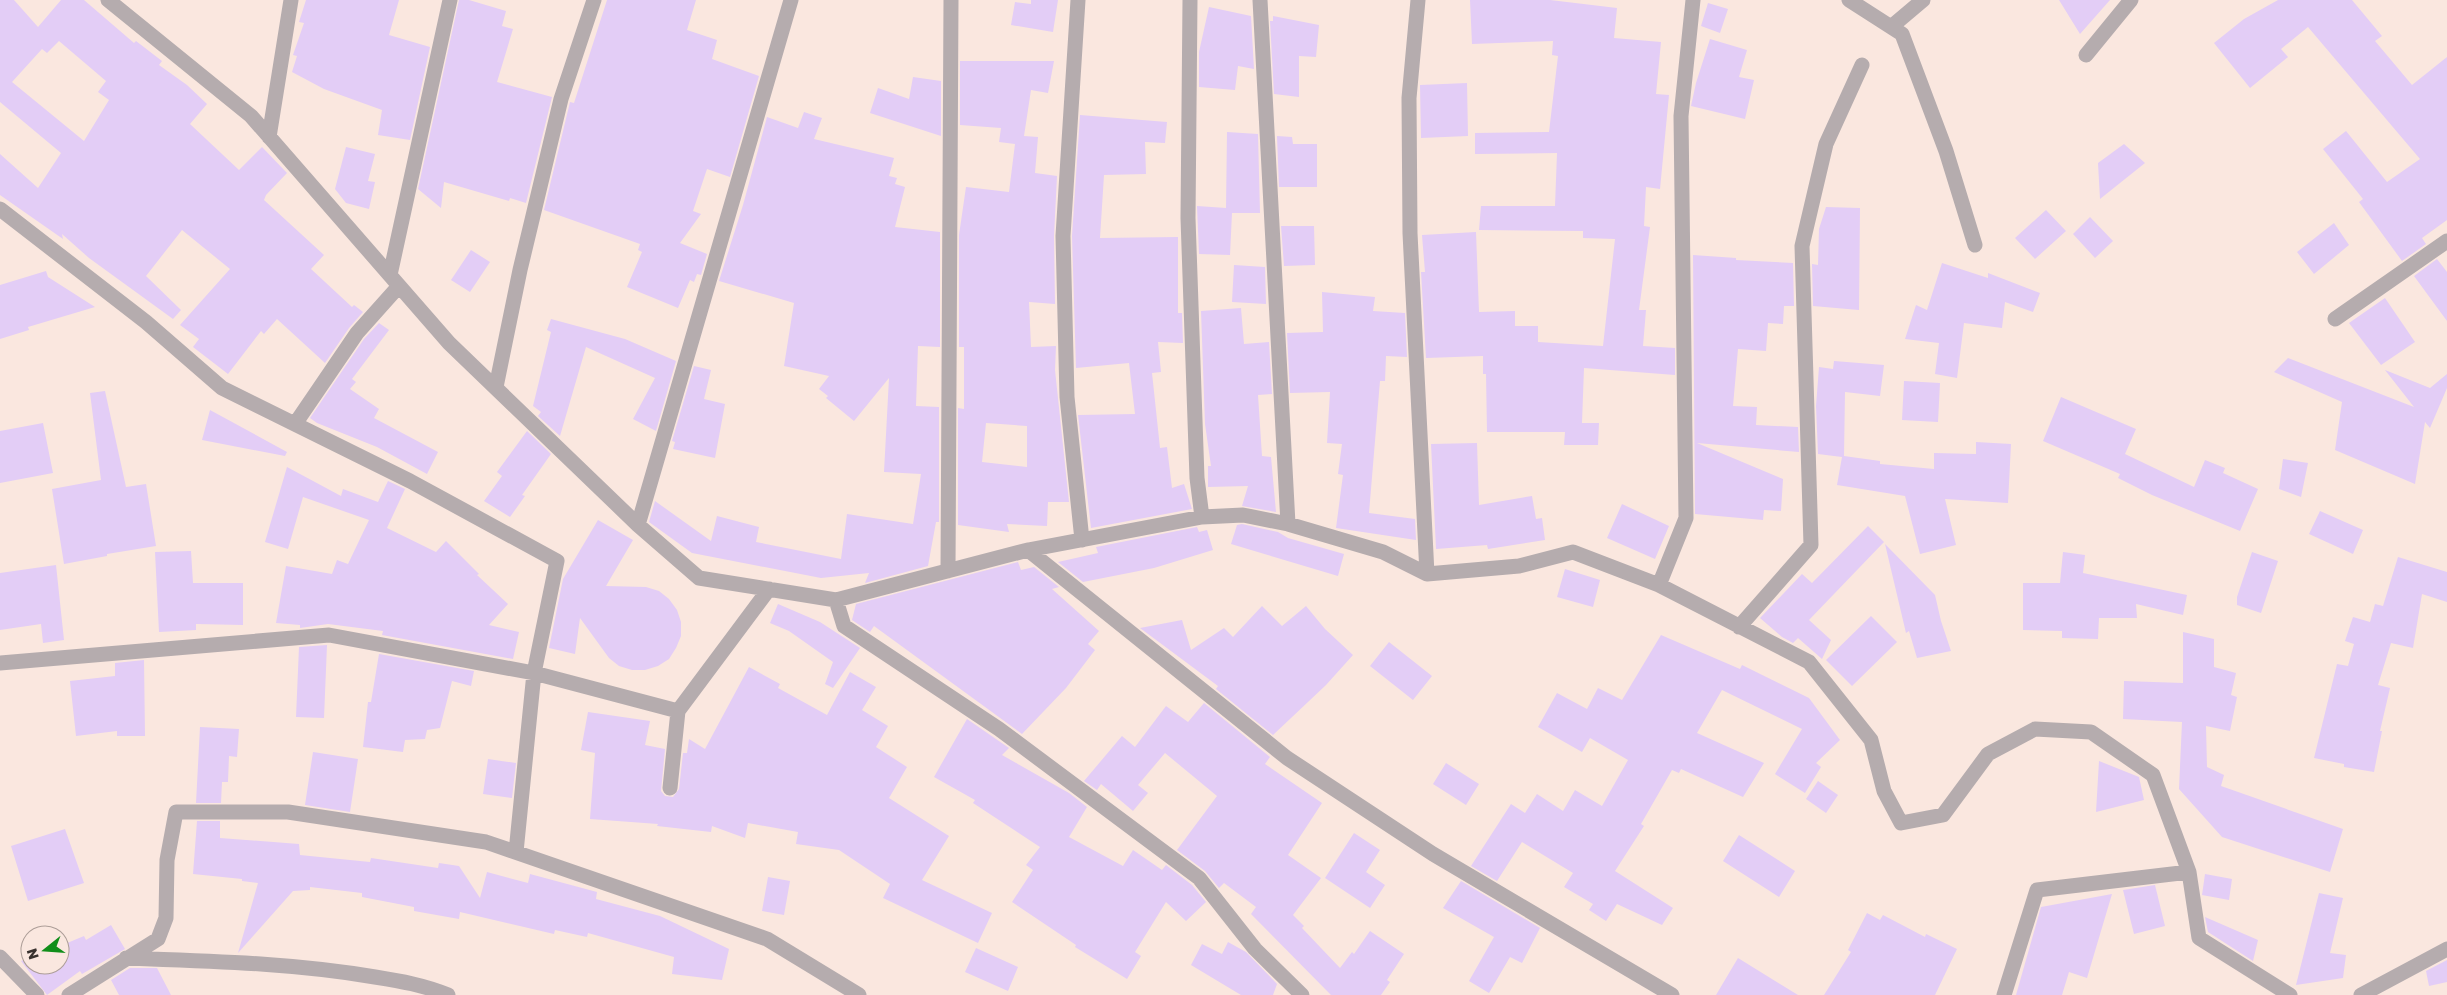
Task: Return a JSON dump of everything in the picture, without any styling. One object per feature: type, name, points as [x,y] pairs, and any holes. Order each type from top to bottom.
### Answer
[{"type":"street","points":[[108,0],[251,116],[449,343],[638,525],[699,578],[836,600],[1028,550],[1202,517],[1243,515],[1288,524],[1383,552],[1427,574],[1518,566],[1573,552],[1659,585],[1739,628],[1809,662],[1871,740],[1884,790],[1900,823],[1943,815],[1988,754],[2036,729],[2091,732],[2153,775],[2189,872],[2199,938],[2290,995]]},
{"type":"street","points":[[269,136],[291,0]]},
{"type":"street","points":[[295,424],[394,280],[450,0]]},
{"type":"street","points":[[496,387],[520,270],[561,98],[594,0]]},
{"type":"street","points":[[638,525],[790,0]]},
{"type":"street","points":[[948,571],[951,0]]},
{"type":"street","points":[[1078,0],[1063,236],[1067,397],[1082,540]]},
{"type":"street","points":[[1190,0],[1188,218],[1197,478],[1202,517]]},
{"type":"street","points":[[1260,0],[1288,524]]},
{"type":"street","points":[[1418,0],[1408,98],[1410,233],[1427,574]]},
{"type":"street","points":[[1659,585],[1686,518],[1681,116],[1693,0]]},
{"type":"street","points":[[1849,0],[1902,34],[1946,151],[1975,245]]},
{"type":"street","points":[[1891,27],[1923,0]]},
{"type":"street","points":[[2086,54],[2132,0]]},
{"type":"street","points":[[1739,628],[1811,545],[1802,246],[1826,144],[1862,65]]},
{"type":"street","points":[[0,209],[146,322],[222,388],[410,482],[557,561],[534,673],[516,852]]},
{"type":"street","points":[[2335,320],[2447,241]]},
{"type":"street","points":[[1028,550],[1287,758],[1433,854],[1672,995]]},
{"type":"street","points":[[670,788],[678,711],[769,589]]},
{"type":"street","points":[[836,600],[844,626],[999,729],[1199,878],[1254,949],[1302,995]]},
{"type":"street","points":[[0,663],[330,635],[534,673],[678,711]]},
{"type":"street","points":[[69,995],[158,939],[166,918],[167,860],[176,812],[288,812],[486,842],[767,939],[859,995]]},
{"type":"street","points":[[2004,995],[2037,890],[2189,872]]},
{"type":"street","points":[[2361,995],[2447,949]]},
{"type":"street","points":[[0,956],[37,995]]},
{"type":"street","points":[[126,958],[211,961],[339,971],[428,986],[448,995]]},
{"type":"building","points":[[0,0],[14,0],[38,27],[61,0],[84,0],[134,43],[136,41],[162,61],[159,65],[187,85],[207,104],[190,124],[239,170],[262,147],[287,173],[266,195],[264,200],[324,255],[311,269],[352,307],[354,305],[363,312],[349,328],[325,363],[277,319],[264,334],[261,331],[228,374],[193,347],[199,339],[180,325],[230,269],[182,230],[146,276],[181,310],[173,319],[89,258],[62,234],[63,239],[0,195],[0,154],[38,188],[61,153],[0,102]],"holes":[[[59,41],[106,81],[98,92],[109,100],[84,141],[12,82],[42,49],[47,53]]]},
{"type":"building","points":[[306,0],[399,0],[389,35],[430,47],[410,140],[378,135],[382,110],[324,89],[292,72],[297,56],[293,55],[304,23],[299,22]]},
{"type":"building","points":[[459,0],[469,0],[506,11],[502,26],[513,29],[497,82],[552,97],[526,203],[510,198],[509,201],[444,182],[441,208],[418,189]]},
{"type":"building","points":[[607,0],[696,0],[687,30],[717,40],[712,59],[759,76],[730,177],[707,169],[693,211],[701,214],[680,243],[707,254],[701,275],[697,274],[694,282],[690,280],[678,308],[627,287],[642,252],[638,250],[640,244],[544,210],[570,102],[574,103]]},
{"type":"building","points":[[1031,0],[1058,0],[1053,32],[1011,25],[1015,2],[1031,4]]},
{"type":"building","points":[[1470,0],[1550,0],[1617,8],[1614,38],[1661,42],[1656,94],[1669,95],[1660,189],[1646,187],[1644,226],[1650,227],[1639,310],[1646,310],[1643,346],[1675,348],[1675,375],[1584,368],[1582,423],[1599,423],[1598,445],[1564,445],[1565,432],[1487,432],[1486,374],[1483,374],[1483,356],[1426,358],[1421,272],[1425,272],[1422,235],[1476,232],[1479,312],[1515,311],[1515,326],[1538,326],[1538,342],[1603,346],[1615,239],[1583,238],[1583,231],[1479,230],[1481,206],[1555,206],[1557,153],[1475,154],[1475,133],[1549,132],[1558,56],[1552,55],[1553,41],[1472,44]]},
{"type":"building","points":[[2059,0],[2110,0],[2080,34]]},
{"type":"building","points":[[2278,0],[2352,0],[2382,36],[2375,41],[2412,85],[2447,57],[2447,220],[2422,238],[2426,244],[2402,261],[2359,202],[2363,199],[2323,149],[2346,131],[2387,182],[2420,159],[2308,27],[2281,49],[2288,57],[2250,88],[2214,43],[2244,19]]},
{"type":"building","points":[[1708,3],[1728,9],[1720,33],[1701,26]]},
{"type":"building","points":[[1209,7],[1251,16],[1254,69],[1238,66],[1235,90],[1199,87],[1199,52]]},
{"type":"building","points":[[1273,16],[1319,25],[1316,57],[1299,56],[1299,97],[1274,94],[1270,21],[1273,21]]},
{"type":"building","points":[[1710,39],[1747,50],[1739,77],[1754,80],[1745,119],[1691,106]]},
{"type":"building","points":[[960,61],[1054,61],[1048,93],[1031,90],[1024,136],[1038,137],[1035,173],[1057,176],[1054,236],[1055,304],[1029,302],[1031,347],[1056,346],[1055,370],[1069,502],[1048,502],[1047,526],[1007,524],[1009,532],[958,525],[958,408],[964,409],[964,347],[959,347],[959,235],[966,187],[1009,192],[1015,144],[999,142],[1001,128],[960,125]],"holes":[[[986,423],[1027,426],[1027,467],[982,462]]]},
{"type":"building","points":[[913,77],[941,81],[941,136],[870,113],[878,88],[909,99]]},
{"type":"building","points":[[1467,83],[1468,136],[1421,138],[1420,85]]},
{"type":"building","points":[[804,112],[822,118],[814,139],[894,158],[889,176],[897,178],[895,184],[905,187],[895,227],[940,232],[940,347],[918,346],[916,406],[939,407],[939,522],[936,522],[928,566],[865,583],[869,573],[821,578],[692,553],[649,522],[655,501],[711,541],[717,516],[759,527],[756,542],[841,559],[847,514],[913,524],[921,474],[884,472],[889,378],[854,421],[826,398],[828,396],[819,389],[829,376],[784,366],[794,303],[719,281],[743,205],[767,117],[798,128]]},
{"type":"building","points":[[1080,115],[1167,122],[1165,143],[1145,142],[1146,174],[1104,175],[1100,238],[1178,237],[1178,313],[1182,313],[1183,343],[1158,342],[1161,372],[1152,373],[1160,448],[1167,447],[1172,488],[1184,484],[1192,509],[1091,528],[1078,415],[1135,414],[1129,363],[1076,368],[1072,236]]},
{"type":"building","points":[[1227,132],[1258,134],[1260,213],[1232,213],[1230,255],[1199,254],[1197,206],[1226,208]]},
{"type":"building","points":[[1277,136],[1292,137],[1293,144],[1317,144],[1317,187],[1279,187]]},
{"type":"building","points":[[2124,144],[2145,163],[2100,199],[2098,163]]},
{"type":"building","points":[[346,147],[375,154],[368,181],[375,182],[369,209],[346,203],[335,189]]},
{"type":"building","points":[[1826,207],[1860,208],[1859,310],[1813,306],[1812,264],[1818,265],[1819,229]]},
{"type":"building","points":[[2046,210],[2066,231],[2035,259],[2015,238]]},
{"type":"building","points":[[2090,217],[2113,241],[2095,258],[2073,234]]},
{"type":"building","points":[[2334,223],[2349,245],[2314,274],[2297,252]]},
{"type":"building","points":[[1281,226],[1314,226],[1315,265],[1284,266]]},
{"type":"building","points":[[471,250],[490,262],[470,292],[451,280]]},
{"type":"building","points":[[1693,255],[1736,258],[1736,260],[1793,263],[1794,306],[1784,306],[1783,324],[1768,323],[1766,351],[1738,349],[1733,406],[1757,407],[1756,425],[1798,427],[1799,452],[1697,443],[1783,479],[1781,511],[1764,510],[1763,520],[1695,514]]},
{"type":"building","points":[[2437,259],[2447,272],[2447,321],[2414,276]]},
{"type":"building","points":[[1942,263],[1988,278],[1988,273],[2040,293],[2033,312],[2005,302],[2002,328],[1964,323],[1957,378],[1935,374],[1939,343],[1905,339],[1916,305],[1927,310]]},
{"type":"building","points":[[1234,265],[1265,267],[1266,304],[1232,302]]},
{"type":"building","points":[[46,271],[48,277],[95,307],[28,327],[29,330],[0,339],[0,285]]},
{"type":"building","points":[[1322,292],[1375,297],[1373,311],[1405,313],[1407,357],[1386,356],[1385,381],[1380,381],[1369,513],[1415,519],[1416,540],[1336,528],[1343,475],[1338,474],[1342,444],[1327,443],[1330,392],[1290,393],[1287,333],[1323,332]]},
{"type":"building","points":[[2385,298],[2415,342],[2381,365],[2349,323]]},
{"type":"building","points":[[1241,308],[1244,344],[1269,342],[1272,394],[1258,395],[1262,456],[1271,457],[1276,512],[1242,506],[1248,486],[1208,487],[1208,466],[1211,466],[1205,424],[1201,311]]},
{"type":"building","points":[[551,319],[625,339],[676,361],[656,431],[633,419],[655,378],[586,347],[560,436],[538,416],[541,412],[533,406],[551,332],[547,330]]},
{"type":"building","points":[[379,323],[389,330],[352,379],[356,382],[350,389],[379,409],[374,418],[438,452],[427,474],[377,447],[317,423],[310,418],[364,339]]},
{"type":"building","points":[[2288,358],[2414,407],[2385,370],[2430,388],[2447,374],[2447,388],[2430,428],[2425,422],[2415,484],[2335,450],[2342,402],[2274,372]]},
{"type":"building","points":[[1834,361],[1884,365],[1880,396],[1845,392],[1844,456],[1880,461],[1880,464],[1934,469],[1934,453],[1976,454],[1976,442],[2011,444],[2008,503],[1945,499],[1956,545],[1920,554],[1905,496],[1837,485],[1842,457],[1818,454],[1816,406],[1819,367],[1833,369]]},
{"type":"building","points":[[694,366],[711,370],[704,399],[725,404],[715,458],[673,449],[675,442],[672,441]]},
{"type":"building","points":[[1904,381],[1940,383],[1938,422],[1902,420]]},
{"type":"building","points":[[105,391],[126,487],[146,484],[156,546],[107,554],[107,556],[64,564],[52,489],[101,480],[90,393]]},
{"type":"building","points":[[2061,397],[2136,429],[2125,454],[2194,487],[2205,460],[2225,468],[2223,473],[2258,489],[2240,531],[2152,495],[2118,478],[2120,474],[2043,441]]},
{"type":"building","points":[[210,410],[287,452],[285,456],[202,440]]},
{"type":"building","points":[[43,423],[53,473],[0,483],[0,431]]},
{"type":"building","points":[[527,431],[551,454],[522,495],[525,496],[510,517],[484,501],[502,476],[497,472]]},
{"type":"building","points":[[1477,443],[1479,505],[1532,496],[1536,519],[1542,518],[1545,540],[1488,549],[1487,545],[1436,549],[1431,444]]},
{"type":"building","points":[[2283,459],[2308,463],[2301,497],[2279,489]]},
{"type":"building","points":[[287,467],[341,496],[343,489],[378,502],[388,481],[405,489],[387,528],[436,552],[446,541],[479,574],[477,575],[508,604],[489,625],[519,632],[513,659],[382,635],[383,631],[328,624],[300,628],[300,625],[276,623],[286,566],[332,574],[337,560],[348,564],[369,520],[303,497],[288,549],[265,542]]},
{"type":"building","points":[[1622,504],[1669,526],[1655,559],[1607,538]]},
{"type":"building","points":[[2320,511],[2363,530],[2353,554],[2309,534]]},
{"type":"building","points":[[598,520],[633,540],[606,586],[646,587],[659,591],[669,599],[677,610],[681,622],[681,636],[669,659],[658,666],[645,670],[632,670],[619,666],[609,658],[580,618],[575,654],[549,648],[563,579]]},
{"type":"building","points":[[1242,524],[1278,532],[1288,538],[1344,554],[1338,576],[1231,544],[1237,525]]},
{"type":"building","points":[[1868,526],[1884,542],[1809,620],[1831,640],[1822,659],[1798,638],[1793,643],[1782,637],[1760,618],[1802,574],[1812,583]]},
{"type":"building","points":[[1197,527],[1199,532],[1207,530],[1213,550],[1154,568],[1083,582],[1058,562],[1098,553],[1096,547]]},
{"type":"building","points":[[1885,544],[1935,595],[1951,651],[1917,658],[1909,631],[1906,633]]},
{"type":"building","points":[[191,551],[193,583],[243,583],[243,625],[196,624],[196,630],[159,632],[155,552]]},
{"type":"building","points":[[2063,552],[2085,555],[2083,573],[2187,595],[2183,615],[2136,604],[2137,618],[2099,618],[2098,639],[2062,638],[2062,631],[2023,630],[2023,583],[2060,583]]},
{"type":"building","points":[[2252,552],[2278,561],[2261,613],[2237,605],[2237,597]]},
{"type":"building","points":[[2398,557],[2447,572],[2447,602],[2422,594],[2413,648],[2391,643],[2378,685],[2390,688],[2380,731],[2382,731],[2374,772],[2344,767],[2344,764],[2314,758],[2337,664],[2348,666],[2354,644],[2345,641],[2353,617],[2370,622],[2375,604],[2383,606]]},
{"type":"building","points":[[1018,562],[1021,570],[1034,567],[1059,587],[1052,589],[1099,631],[1088,644],[1095,650],[1066,688],[1022,734],[874,626],[870,632],[852,620],[856,604]]},
{"type":"building","points":[[56,565],[64,640],[43,643],[41,624],[0,630],[0,573]]},
{"type":"building","points":[[1565,569],[1600,580],[1593,607],[1557,597]]},
{"type":"building","points":[[778,604],[820,622],[860,648],[833,688],[825,684],[833,662],[789,631],[770,623]]},
{"type":"building","points":[[1262,606],[1282,626],[1306,606],[1325,629],[1353,655],[1326,685],[1273,735],[1216,689],[1218,686],[1140,628],[1182,620],[1191,650],[1224,628],[1233,637]]},
{"type":"building","points":[[1871,616],[1897,642],[1852,686],[1826,660]]},
{"type":"building","points":[[2183,632],[2214,639],[2214,667],[2236,673],[2231,695],[2237,697],[2230,731],[2206,726],[2207,767],[2224,775],[2221,786],[2343,829],[2330,872],[2222,837],[2179,789],[2182,722],[2123,719],[2124,681],[2183,683]]},
{"type":"building","points":[[1661,635],[1740,669],[1742,665],[1809,698],[1840,740],[1816,763],[1821,767],[1805,793],[1775,774],[1802,729],[1722,690],[1697,733],[1764,763],[1743,797],[1681,769],[1679,773],[1672,770],[1641,824],[1644,826],[1615,871],[1673,908],[1662,925],[1617,904],[1606,921],[1589,910],[1593,904],[1564,887],[1573,873],[1522,842],[1497,881],[1471,866],[1511,804],[1525,813],[1537,794],[1563,811],[1575,790],[1602,806],[1628,760],[1590,738],[1582,752],[1538,727],[1557,693],[1587,709],[1598,688],[1622,700]]},
{"type":"building","points":[[1389,642],[1432,676],[1413,700],[1370,666]]},
{"type":"building","points":[[327,645],[324,718],[296,717],[299,647]]},
{"type":"building","points":[[379,654],[474,671],[471,686],[452,681],[440,728],[427,730],[425,739],[405,740],[403,752],[363,747],[368,702],[371,702]]},
{"type":"building","points":[[144,660],[145,736],[117,736],[117,731],[76,736],[70,681],[115,676],[115,663]]},
{"type":"building","points":[[749,667],[780,684],[778,688],[827,715],[850,672],[876,687],[862,710],[888,726],[876,747],[907,767],[889,798],[949,836],[922,880],[992,913],[978,943],[883,898],[890,884],[839,850],[796,844],[798,832],[748,823],[745,838],[712,826],[711,832],[657,826],[658,824],[590,819],[595,753],[581,750],[588,712],[650,721],[645,745],[665,749],[661,791],[665,796],[673,797],[679,789],[683,753],[687,753],[689,739],[705,749]]},
{"type":"building","points":[[1204,703],[1270,757],[1265,764],[1322,803],[1288,855],[1321,878],[1293,915],[1304,926],[1302,928],[1340,968],[1352,952],[1354,954],[1370,931],[1404,954],[1387,980],[1390,982],[1381,995],[1331,995],[1251,914],[1256,907],[1224,883],[1219,888],[1205,871],[1177,850],[1217,796],[1165,753],[1138,785],[1148,793],[1133,811],[1101,784],[1097,790],[1084,781],[1122,736],[1135,747],[1166,706],[1188,722]]},
{"type":"building","points":[[967,719],[1009,748],[1002,755],[1069,793],[1087,807],[1069,837],[1123,866],[1133,850],[1162,870],[1166,865],[1192,885],[1206,902],[1186,921],[1166,902],[1135,952],[1141,956],[1127,979],[1075,947],[1076,945],[1012,902],[1033,870],[1026,865],[1040,847],[973,803],[975,800],[934,777]]},
{"type":"building","points":[[200,727],[239,729],[237,757],[229,756],[228,782],[222,782],[221,803],[196,803]]},
{"type":"building","points":[[313,752],[358,759],[350,812],[305,805]]},
{"type":"building","points":[[488,759],[516,763],[512,798],[483,794]]},
{"type":"building","points":[[2099,761],[2139,777],[2144,800],[2096,812]]},
{"type":"building","points":[[1446,763],[1479,784],[1466,805],[1433,784]]},
{"type":"building","points":[[1818,781],[1838,795],[1826,813],[1806,799]]},
{"type":"building","points":[[197,821],[220,821],[220,838],[299,844],[300,855],[370,862],[371,858],[438,868],[439,863],[459,866],[480,898],[487,872],[528,883],[530,874],[597,892],[596,899],[660,916],[729,949],[722,980],[672,974],[674,957],[588,933],[587,937],[555,930],[554,934],[460,912],[459,919],[414,911],[414,907],[362,897],[362,893],[310,887],[310,890],[293,891],[238,953],[258,883],[242,881],[242,879],[193,874]]},
{"type":"building","points":[[65,829],[84,883],[28,901],[11,846]]},
{"type":"building","points":[[1354,833],[1380,850],[1366,872],[1385,885],[1370,908],[1325,878]]},
{"type":"building","points":[[1739,835],[1795,871],[1779,897],[1723,861]]},
{"type":"building","points":[[2205,874],[2232,879],[2229,900],[2202,895]]},
{"type":"building","points":[[768,877],[790,881],[784,915],[762,911]]},
{"type":"building","points":[[1461,881],[1540,928],[1522,963],[1510,957],[1489,993],[1469,981],[1494,937],[1443,908]]},
{"type":"building","points":[[2155,885],[2165,926],[2134,934],[2123,890]]},
{"type":"building","points":[[2319,893],[2343,898],[2330,953],[2346,955],[2343,978],[2296,985]]},
{"type":"building","points":[[2112,894],[2087,978],[2069,972],[2062,995],[2016,995],[2041,907]]},
{"type":"building","points":[[1867,913],[1880,920],[1883,915],[1925,937],[1926,934],[1957,949],[1935,995],[1824,995],[1851,952],[1848,950]]},
{"type":"building","points":[[2205,917],[2258,940],[2253,961],[2208,932]]},
{"type":"building","points":[[111,925],[125,949],[82,974],[80,971],[47,995],[32,975],[70,975],[70,942],[84,936],[86,940]]},
{"type":"building","points":[[1228,942],[1246,952],[1277,984],[1273,995],[1241,995],[1191,965],[1202,944],[1222,954]]},
{"type":"building","points":[[976,948],[1018,967],[1008,991],[965,972]]},
{"type":"building","points":[[1738,958],[1798,995],[1716,995]]},
{"type":"building","points":[[2447,960],[2447,982],[2429,986],[2426,971]]},
{"type":"building","points":[[130,968],[157,968],[171,995],[119,995],[111,980]]}]
